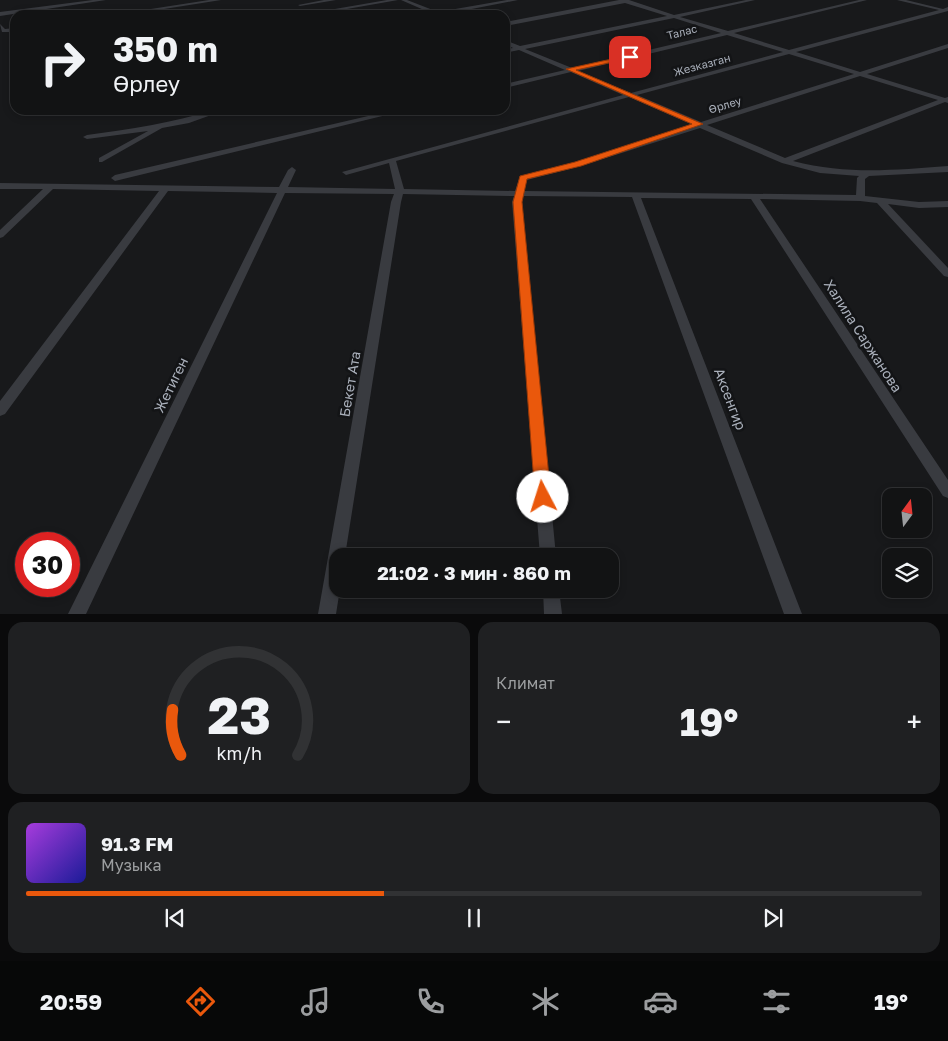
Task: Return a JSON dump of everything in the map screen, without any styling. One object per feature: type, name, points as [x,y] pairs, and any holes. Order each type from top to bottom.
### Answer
[{"type":"street","points":[[30,10],[104,0]]},
{"type":"street","points":[[150,10],[219,0]]},
{"type":"street","points":[[300,5],[334,0]]},
{"type":"street","points":[[334,10],[396,0]]},
{"type":"street","points":[[403,0],[429,10]]},
{"type":"street","points":[[461,10],[516,0]]},
{"type":"street","points":[[510,23],[634,0]]},
{"type":"street","points":[[510,50],[753,0]]},
{"type":"street","name":"Талас","points":[[510,85],[569,69],[865,0]]},
{"type":"street","points":[[899,0],[947,10]]},
{"type":"street","points":[[623,1],[947,100]]},
{"type":"street","name":"Жезказган","points":[[346,172],[947,10]]},
{"type":"street","points":[[510,44],[785,161],[828,172],[868,174],[948,169]]},
{"type":"street","name":"Өрлеу","points":[[520,193],[523,178],[529,175],[578,164],[948,46]]},
{"type":"street","points":[[785,161],[947,100]]},
{"type":"street","points":[[87,137],[162,126],[203,115]]},
{"type":"street","points":[[115,178],[382,115]]},
{"type":"street","points":[[102,160],[146,137],[162,126]]},
{"type":"street","name":"Бекет Ата","points":[[326,614],[396,202],[400,191],[392,160]]},
{"type":"street","name":"Жетиген","points":[[77,614],[292,170]]},
{"type":"street","points":[[860,198],[861,178],[868,174]]},
{"type":"street","points":[[0,186],[860,198],[919,205],[948,204]]},
{"type":"street","points":[[0,235],[50,187]]},
{"type":"street","points":[[0,411],[165,189]]},
{"type":"street","points":[[520,193],[517,202],[547,548]]},
{"type":"street","name":"Аксенгир","points":[[636,195],[793,614]]},
{"type":"street","name":"Халила Саржанова","points":[[753,196],[948,492]]},
{"type":"street","points":[[879,200],[948,274]]},
{"type":"street","points":[[552,598],[553,614]]},
{"type":"route","points":[[543,497],[517,202],[523,178],[529,175],[578,164],[699,124],[569,69],[630,57]]}]
